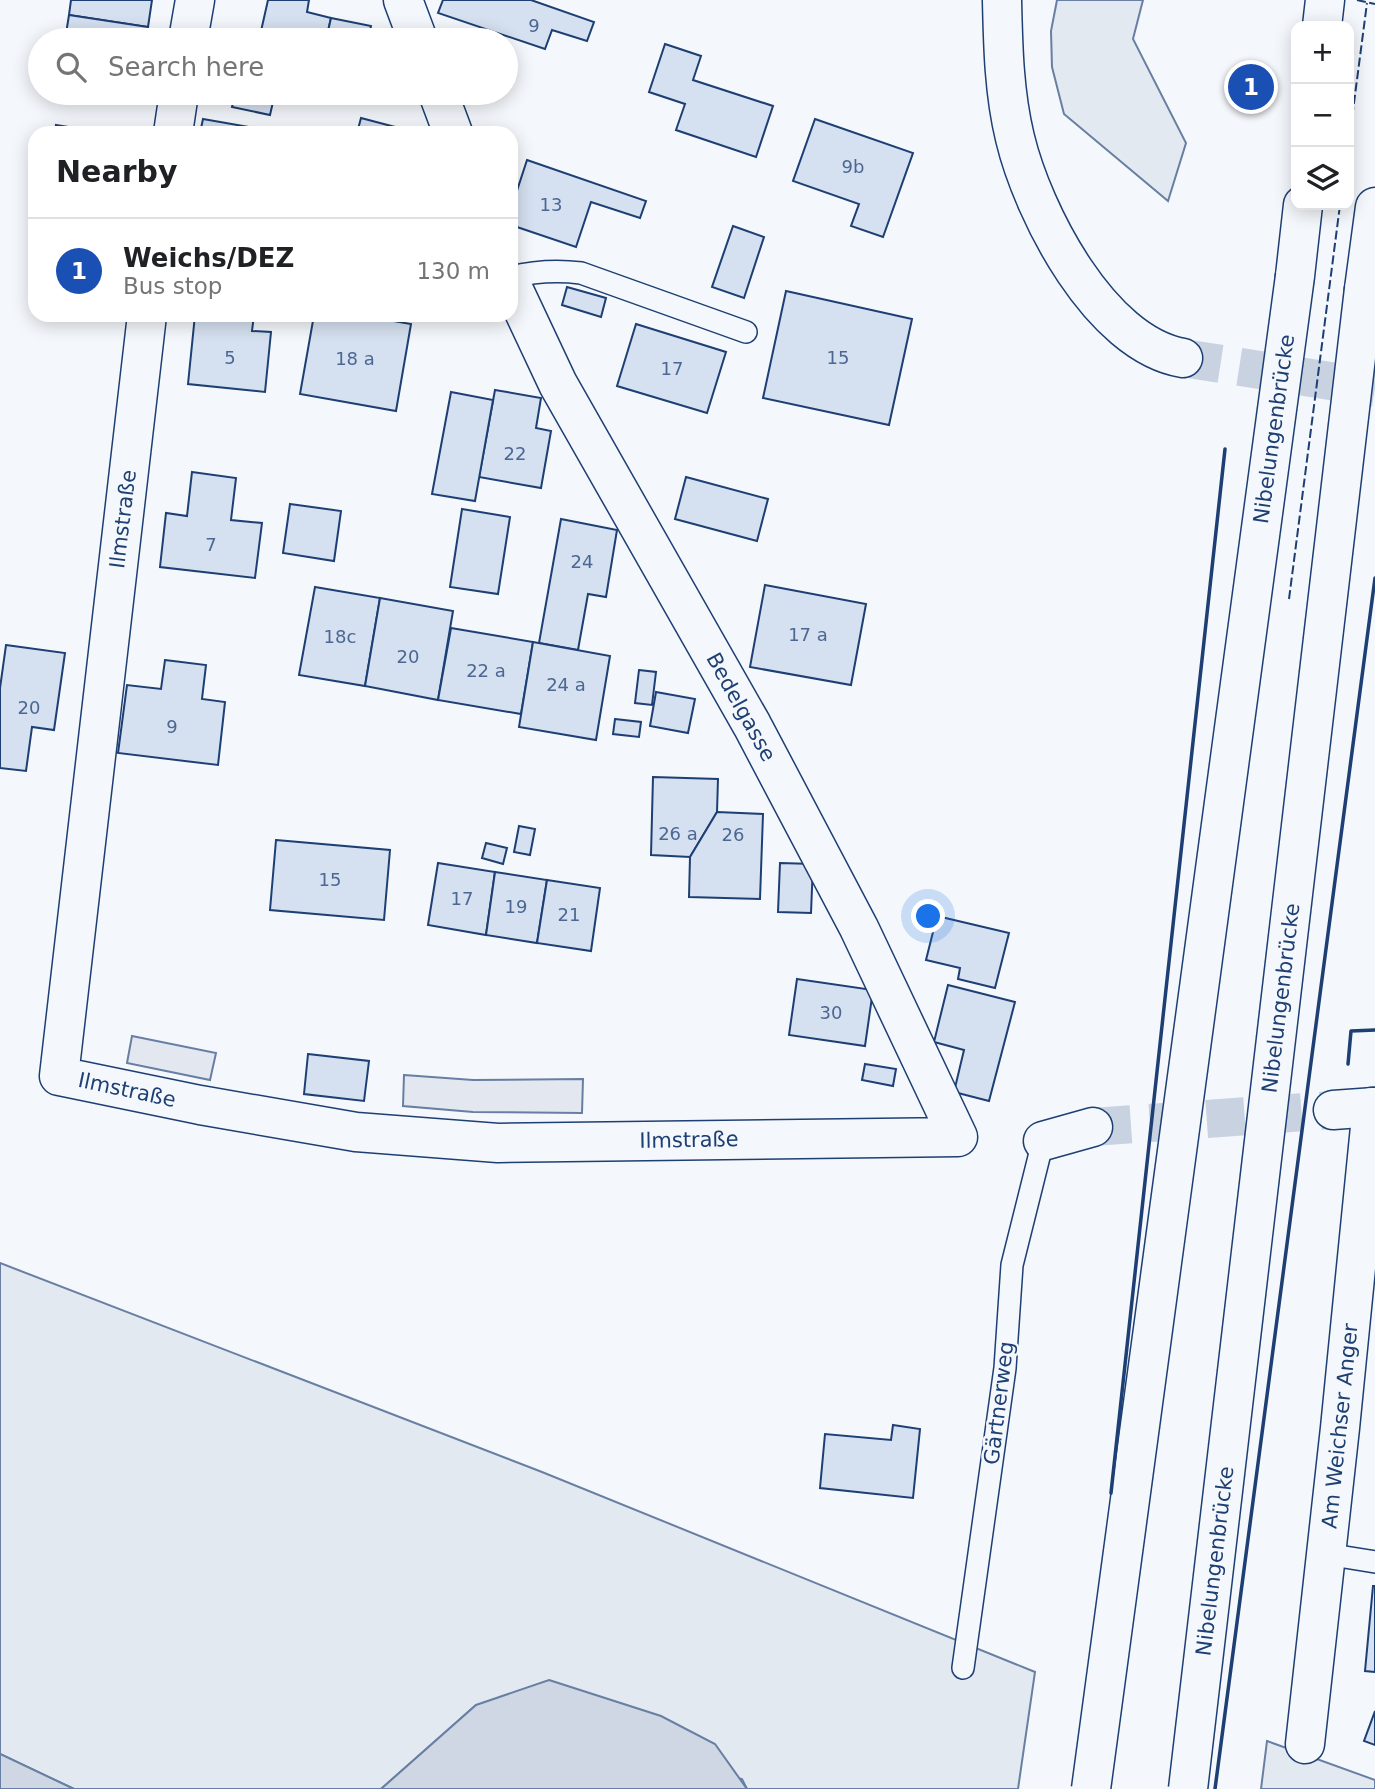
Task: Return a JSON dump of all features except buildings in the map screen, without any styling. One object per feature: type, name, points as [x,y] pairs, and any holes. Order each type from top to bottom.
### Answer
[{"type":"street","points":[[190,28],[195,0]]},
{"type":"street","points":[[403,0],[414,28]]},
{"type":"street","points":[[1002,0],[1004,72],[1015,138],[1032,192],[1066,259],[1097,301],[1122,328],[1145,346],[1183,358]]},
{"type":"street","points":[[1323,21],[1325,0]]},
{"type":"street","points":[[174,126],[177,105]]},
{"type":"street","points":[[442,105],[450,126]]},
{"type":"street","name":"Nibelungenbrücke","points":[[1188,1789],[1375,207]]},
{"type":"street","name":"Nibelungenbrücke","points":[[1091,1789],[1302,210]]},
{"type":"street","name":"Bedelgasse","points":[[518,299],[558,384],[752,725],[859,928],[958,1137]]},
{"type":"street","name":"Ilmstraße","points":[[146,322],[59,1076],[200,1105],[356,1132],[498,1143],[958,1137]]},
{"type":"street","points":[[1333,1110],[1373,1107]]},
{"type":"street","name":"Am Weichser Anger","points":[[1305,1744],[1373,1107]]},
{"type":"street","points":[[1043,1141],[1093,1127]]},
{"type":"lane","points":[[518,275],[559,270],[581,273],[746,331]]},
{"type":"lane","name":"Gärtnerweg","points":[[963,1668],[1005,1368],[1012,1265],[1043,1141]]},
{"type":"lane","points":[[1326,1554],[1375,1562]]},
{"type":"shaded area","points":[[1057,0],[1143,0],[1133,39],[1186,143],[1168,201],[1064,114],[1052,67],[1051,31]]},
{"type":"shaded area","points":[[132,1036],[216,1053],[210,1080],[127,1063]]},
{"type":"shaded area","points":[[404,1075],[473,1080],[583,1079],[582,1113],[473,1112],[403,1106]]},
{"type":"shaded area","points":[[0,1263],[542,1472],[1035,1672],[1018,1789],[747,1789],[742,1779],[476,1705],[381,1789],[74,1789],[0,1754]]},
{"type":"shaded area","points":[[549,1680],[661,1716],[715,1744],[747,1789],[381,1789],[476,1705]]},
{"type":"shaded area","points":[[1267,1741],[1375,1780],[1375,1789],[1261,1789]]},
{"type":"shaded area","points":[[0,1754],[74,1789],[0,1789]]},
{"type":"tunnel","points":[[1183,358],[1375,388]]},
{"type":"tunnel","points":[[1093,1127],[1333,1110]]},
{"type":"fence","points":[[1357,0],[1375,4]]},
{"type":"fence","points":[[1354,103],[1367,3]]},
{"type":"fence","points":[[1289,599],[1339,210]]},
{"type":"wall","points":[[1111,1493],[1225,449]]},
{"type":"wall","points":[[1215,1789],[1375,578]]},
{"type":"wall","points":[[1348,1064],[1351,1031],[1375,1030]]},
{"type":"place","name":"Weichs/DEZ","points":[[1251,87]]}]
